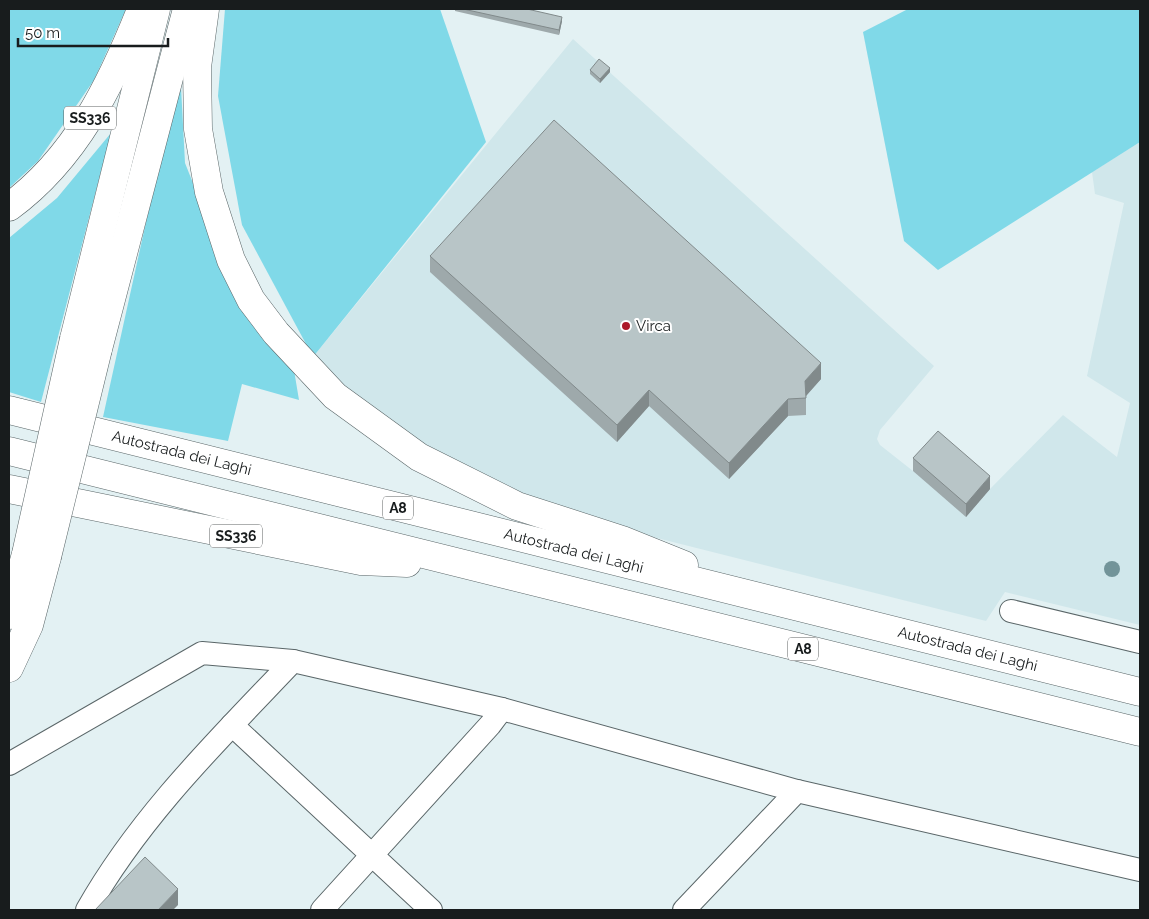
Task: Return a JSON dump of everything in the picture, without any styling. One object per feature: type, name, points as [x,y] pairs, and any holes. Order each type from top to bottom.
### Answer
[{"type":"highway","name":"SS336","points":[[9,207],[48,172],[77,139],[114,75],[142,9]]},
{"type":"highway","name":"SS336","points":[[86,344],[156,9]]},
{"type":"highway","points":[[9,668],[28,625],[36,555],[86,344],[187,9]]},
{"type":"highway","points":[[204,9],[197,67],[198,129],[209,192],[231,260],[250,300],[276,333],[334,396],[419,457],[517,506],[622,540],[788,606]]},
{"type":"highway","name":"Autostrada dei Laghi","points":[[9,410],[788,606],[1140,692]]},
{"type":"highway","name":"A8","points":[[9,451],[1140,732]]},
{"type":"highway","name":"SS336","points":[[9,489],[361,561],[466,565]]},
{"type":"highway","points":[[9,615],[36,555]]},
{"type":"street","points":[[1011,611],[1140,642]]},
{"type":"street","points":[[9,764],[202,653],[293,662],[502,709],[797,791],[1140,870]]},
{"type":"street","points":[[87,910],[113,866],[158,808],[232,725],[293,662]]},
{"type":"street","points":[[322,910],[490,725],[502,709]]},
{"type":"street","points":[[232,725],[431,910]]},
{"type":"street","points":[[684,910],[797,791]]},
{"type":"shaded area","points":[[9,9],[126,9],[94,80],[38,161],[9,188]]},
{"type":"shaded area","points":[[225,9],[440,9],[486,142],[313,357],[242,225],[218,96]]},
{"type":"shaded area","points":[[908,9],[1140,9],[1140,142],[938,270],[904,241],[863,32]]},
{"type":"shaded area","points":[[573,39],[934,366],[880,430],[877,439],[880,445],[913,471],[938,443],[990,489],[1063,415],[1117,457],[1130,403],[1087,376],[1124,203],[1095,194],[1092,172],[1140,142],[1140,625],[1005,592],[986,621],[645,535],[539,501],[440,456],[338,382],[313,357]]},
{"type":"shaded area","points":[[180,68],[185,163],[224,261],[294,370],[299,400],[242,384],[228,441],[103,417]]},
{"type":"shaded area","points":[[111,133],[41,402],[9,392],[9,238],[57,198]]},
{"type":"building","points":[[463,9],[527,9],[562,17],[559,30]]},
{"type":"building","points":[[599,59],[610,68],[600,79],[590,70]]},
{"type":"building","name":"Virca","points":[[554,120],[821,363],[805,381],[806,398],[788,399],[729,463],[649,390],[617,425],[430,256]]},
{"type":"building","points":[[938,431],[990,476],[966,504],[913,458]]},
{"type":"building","points":[[145,857],[178,889],[158,910],[95,910]]},
{"type":"place","name":"Virca","points":[[626,326]]}]
